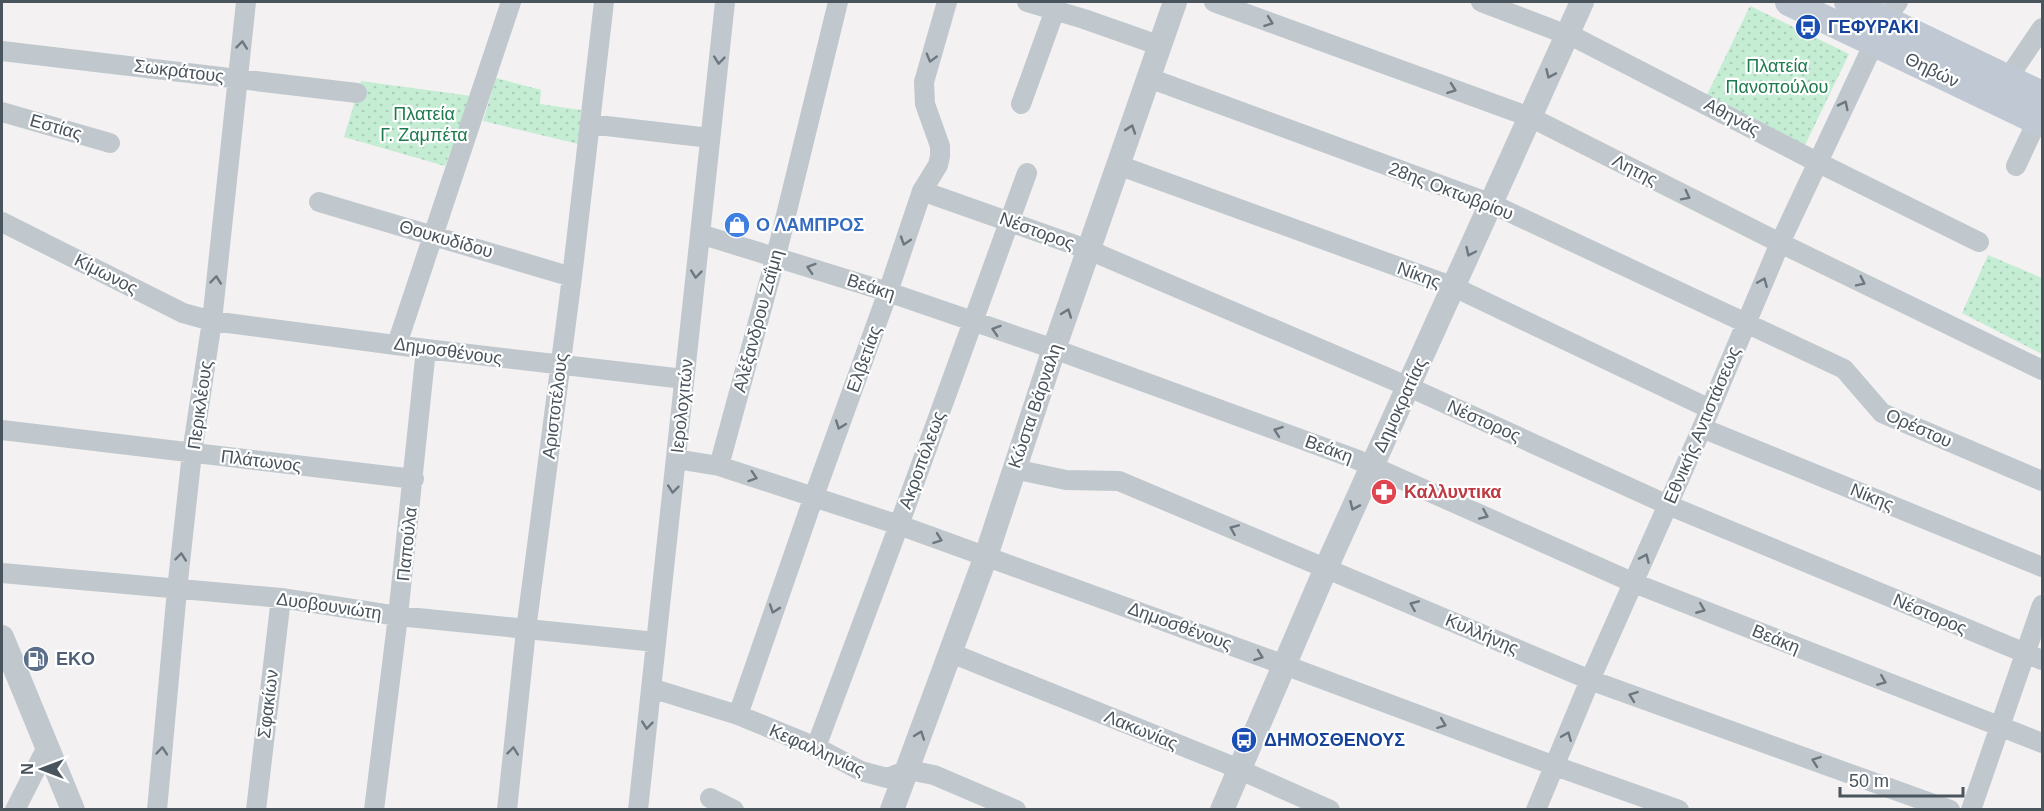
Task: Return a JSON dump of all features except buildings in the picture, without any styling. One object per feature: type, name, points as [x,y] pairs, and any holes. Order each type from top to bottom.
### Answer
[{"type":"main road","name":"Θηβών","points":[[1789,2],[1886,21],[2041,113]]},
{"type":"main road","name":"Θηβών","points":[[1848,2],[2008,78],[2041,113]]},
{"type":"street","name":"Περικλέους","points":[[157,810],[192,453],[212,321],[246,2]]},
{"type":"street","points":[[397,344],[511,2]]},
{"type":"street","name":"Αριστοτέλους","points":[[507,810],[526,630],[572,277],[604,2]]},
{"type":"street","name":"Ιερολοχιτών","points":[[638,810],[725,2]]},
{"type":"street","name":"Αλέξανδρου Ζαΐμη","points":[[719,466],[776,256],[838,2]]},
{"type":"street","name":"Ελβετίας","points":[[738,715],[922,191],[938,165],[940,146],[923,92],[947,2]]},
{"type":"street","points":[[1027,2],[1055,10],[1087,10],[1158,45]]},
{"type":"street","name":"Κώστα Βάρναλη","points":[[891,810],[908,770],[986,556],[1054,349],[1149,78],[1158,45],[1175,2]]},
{"type":"street","name":"Λητης","points":[[1214,2],[1530,117],[1780,243],[2043,370]]},
{"type":"street","name":"Αθηνάς","points":[[1481,2],[1568,34],[1978,242]]},
{"type":"street","name":"Δημοκρατίας","points":[[1222,810],[1326,568],[1582,2]]},
{"type":"street","points":[[1021,104],[1055,10]]},
{"type":"street","name":"Εθνικής Αντιστάσεως","points":[[1536,810],[1780,243],[1886,21]]},
{"type":"street","points":[[2008,78],[2043,28]]},
{"type":"street","name":"Σωκράτους","points":[[2,51],[357,93]]},
{"type":"street","name":"28ης Οκτωβρίου","points":[[1149,78],[1492,204],[1746,322]]},
{"type":"street","name":"Εστίας","points":[[2,112],[110,143]]},
{"type":"street","points":[[2016,166],[2041,113]]},
{"type":"street","points":[[589,123],[711,138]]},
{"type":"street","name":"Νίκης","points":[[1118,165],[1454,287],[1710,409]]},
{"type":"street","name":"Ακροπόλεως","points":[[816,747],[1027,173]]},
{"type":"street","name":"Νέστορος","points":[[922,191],[1010,220],[1089,250],[1409,387],[1668,505],[2034,657]]},
{"type":"street","name":"Θουκυδίδου","points":[[319,202],[572,277]]},
{"type":"street","name":"Κίμωνος","points":[[2,222],[183,313],[212,321]]},
{"type":"street","name":"Βεάκη","points":[[700,234],[888,292],[1054,349],[1373,466],[1634,583],[2043,743]]},
{"type":"street","name":"Δημοσθένους","points":[[212,321],[684,379]]},
{"type":"street","name":"Ορέστου","points":[[1746,322],[1844,369],[1882,413],[2043,481]]},
{"type":"street","name":"Παπούλα","points":[[374,810],[399,616],[426,349]]},
{"type":"street","name":"Νίκης","points":[[1702,428],[2043,567]]},
{"type":"street","name":"Πλάτωνος","points":[[2,430],[414,479]]},
{"type":"street","name":"Δημοσθένους","points":[[676,459],[719,466],[899,525],[1678,810]]},
{"type":"street","name":"Κυλλήνης","points":[[1014,469],[1066,480],[1119,481],[1590,680],[1950,810]]},
{"type":"street","name":"Δυοβουνιώτη","points":[[2,573],[281,598],[399,616],[656,642]]},
{"type":"street","name":"Σφακίων","points":[[256,810],[281,598]]},
{"type":"street","points":[[1971,810],[1999,727],[2034,657],[2043,605]]},
{"type":"street","points":[[2,637],[73,810]]},
{"type":"street","name":"Λακωνίας","points":[[951,653],[1239,770],[1330,810]]},
{"type":"street","name":"Κεφαλληνίας","points":[[651,688],[738,715],[816,747],[861,771],[887,778],[908,770],[934,775],[1016,810]]},
{"type":"street","points":[[15,810],[47,747]]},
{"type":"street","points":[[710,798],[734,810]]},
{"type":"green space","name":"Πλατεία Πανοπούλου","points":[[1750,6],[1849,54],[1804,147],[1705,99]]},
{"type":"green space","name":"Πλατεία Γ. Ζαμπέτα","points":[[496,78],[541,90],[540,104],[581,110],[578,144],[483,121]]},
{"type":"green space","name":"Πλατεία Γ. Ζαμπέτα","points":[[361,81],[471,96],[445,166],[344,137]]},
{"type":"green space","points":[[1988,255],[2042,278],[2042,354],[1962,313]]},
{"type":"place","name":"ΓΕΦΥΡΑΚΙ","points":[[1808,27]]},
{"type":"place","name":"Ο ΛΑΜΠΡΟΣ","points":[[737,225]]},
{"type":"place","name":"Καλλυντικα","points":[[1384,492]]},
{"type":"place","name":"EKO","points":[[36,659]]},
{"type":"place","name":"ΔΗΜΟΣΘΕΝΟΥΣ","points":[[1244,740]]}]
